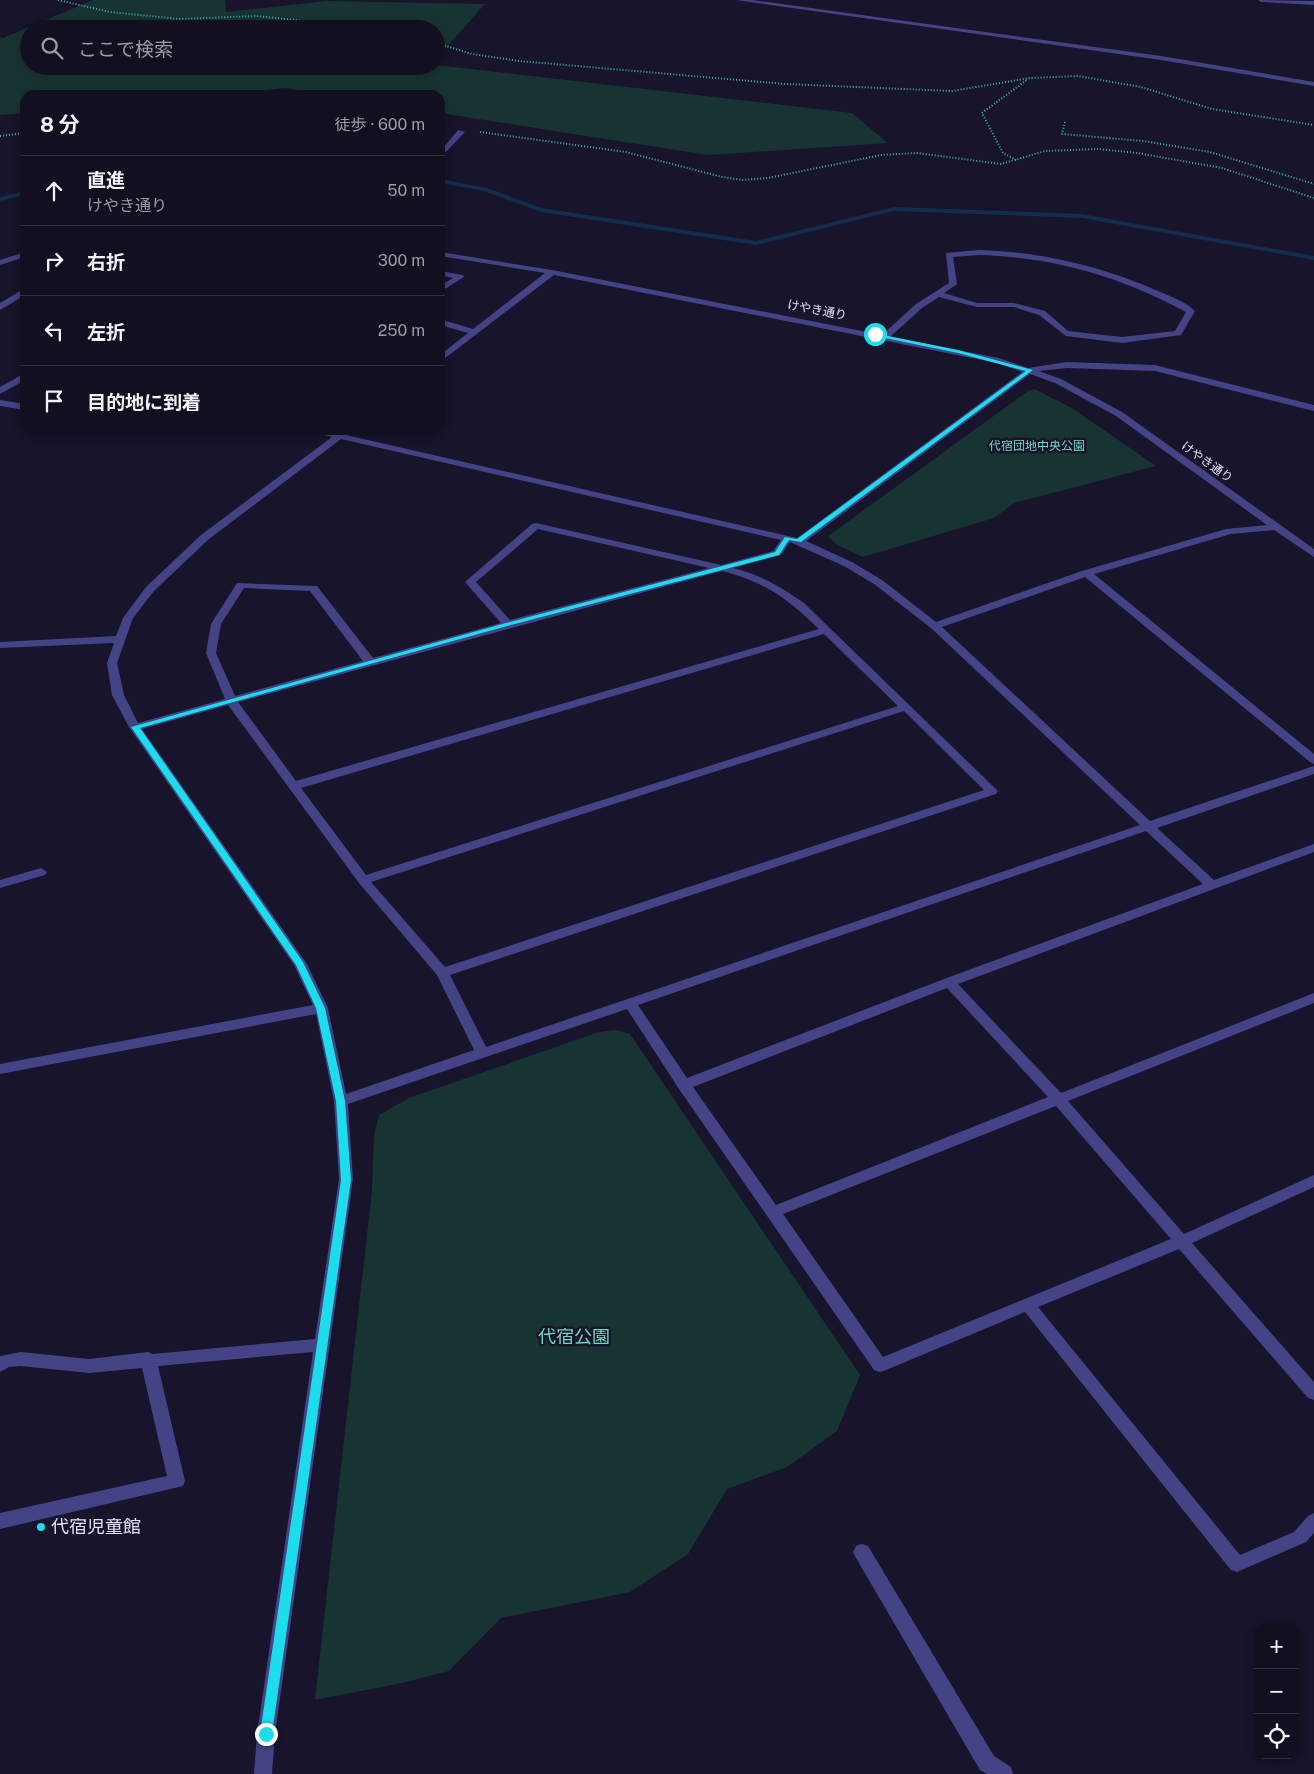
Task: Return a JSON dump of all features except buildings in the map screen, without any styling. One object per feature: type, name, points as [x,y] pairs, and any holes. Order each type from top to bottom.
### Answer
[{"type":"street","points":[[739,0],[1162,58],[1314,84]]},
{"type":"street","points":[[1261,0],[1313,4]]},
{"type":"street","points":[[445,150],[461,132]]},
{"type":"street","points":[[885,337],[918,306],[953,284],[949,255],[978,251],[1063,260],[1155,291],[1191,311],[1178,333],[1122,340],[1066,332],[1042,313],[1014,305],[977,305],[938,294]]},
{"type":"street","name":"けやき通り","points":[[445,255],[552,272],[885,337],[999,361],[1030,370],[1087,395],[1119,414],[1314,554]]},
{"type":"street","points":[[0,263],[20,256]]},
{"type":"street","points":[[445,355],[552,272]]},
{"type":"street","points":[[445,274],[460,276],[445,286]]},
{"type":"street","points":[[0,307],[20,295]]},
{"type":"street","points":[[445,323],[475,332]]},
{"type":"street","points":[[135,727],[508,624],[777,553],[793,539],[1030,370],[1067,366],[1155,368],[1314,408]]},
{"type":"street","points":[[0,391],[20,379]]},
{"type":"street","points":[[0,403],[20,406]]},
{"type":"street","points":[[262,1774],[321,1345],[346,1180],[341,1101],[321,1008],[300,964],[135,727],[118,694],[112,663],[128,618],[150,589],[174,564],[205,537],[340,435]]},
{"type":"street","points":[[351,435],[793,539],[848,564],[878,582],[935,626],[1212,886]]},
{"type":"street","points":[[442,973],[992,792],[800,605],[779,590],[753,576],[536,526],[470,582],[508,624]]},
{"type":"street","points":[[935,626],[1086,573],[1230,531],[1276,527]]},
{"type":"street","points":[[1086,573],[1314,760]]},
{"type":"street","points":[[370,662],[313,588],[241,585],[216,624],[211,652],[230,702],[363,880],[442,973],[482,1052]]},
{"type":"street","points":[[294,786],[826,630]]},
{"type":"street","points":[[0,645],[120,639]]},
{"type":"street","points":[[363,880],[906,707]]},
{"type":"street","points":[[341,1101],[1314,770]]},
{"type":"street","points":[[684,1084],[949,982],[1314,848]]},
{"type":"street","points":[[0,884],[41,872]]},
{"type":"street","points":[[949,982],[1058,1100],[1180,1242],[1314,1393]]},
{"type":"street","points":[[773,1212],[1314,998]]},
{"type":"street","points":[[629,1002],[880,1365],[1180,1242],[1314,1181]]},
{"type":"street","points":[[0,1070],[321,1008]]},
{"type":"street","points":[[1028,1305],[1237,1564],[1300,1537],[1314,1521]]},
{"type":"street","points":[[0,1365],[5,1361],[21,1359],[89,1366],[148,1359],[321,1345]]},
{"type":"street","points":[[0,1521],[177,1481],[148,1359]]},
{"type":"street","points":[[862,1552],[987,1763],[1004,1774]]},
{"type":"path","points":[[58,0],[110,12],[179,19],[257,16],[295,20]]},
{"type":"path","points":[[445,46],[472,54],[519,61],[785,84],[952,91],[1053,76],[1100,80],[1141,87],[1212,109],[1314,124]]},
{"type":"path","points":[[1016,160],[1004,153],[982,113],[1030,78]]},
{"type":"path","points":[[1065,122],[1062,134],[1143,141],[1210,152],[1314,184]]},
{"type":"path","points":[[461,132],[480,132],[626,152],[722,177],[742,180],[768,178],[882,155],[917,153],[1001,164],[1045,151],[1071,149],[1137,153],[1222,168],[1314,198]]},
{"type":"path","points":[[0,136],[20,134]]},
{"type":"green space","points":[[93,0],[225,0],[226,12],[326,1],[485,4],[445,49],[445,20],[46,20]]},
{"type":"green space","points":[[20,31],[20,75],[445,75],[445,66],[852,113],[888,143],[708,155],[445,114],[445,90],[298,90],[286,88],[266,90],[20,90],[20,113],[0,115],[0,37],[3,38]]},
{"type":"green space","name":"代宿団地中央公園","points":[[1034,389],[1072,408],[1156,466],[1014,503],[994,518],[863,557],[837,545],[828,536],[1028,391]]},
{"type":"green space","name":"代宿公園","points":[[616,1030],[630,1034],[860,1375],[837,1431],[787,1467],[727,1489],[688,1554],[630,1592],[501,1618],[449,1671],[402,1683],[315,1700],[372,1190],[374,1135],[379,1115],[409,1098],[599,1032]]},
{"type":"waterway","points":[[445,182],[485,189],[541,210],[756,243],[894,209],[1082,216],[1314,258]]},
{"type":"waterway","points":[[0,199],[20,194]]},
{"type":"place","name":"代宿児童館","points":[[41,1527]]},
{"type":"route","points":[[266,1734],[346,1180],[341,1101],[321,1008],[300,964],[135,727],[508,624],[777,553],[788,538],[799,541],[1030,370],[958,351],[875,334]]}]
